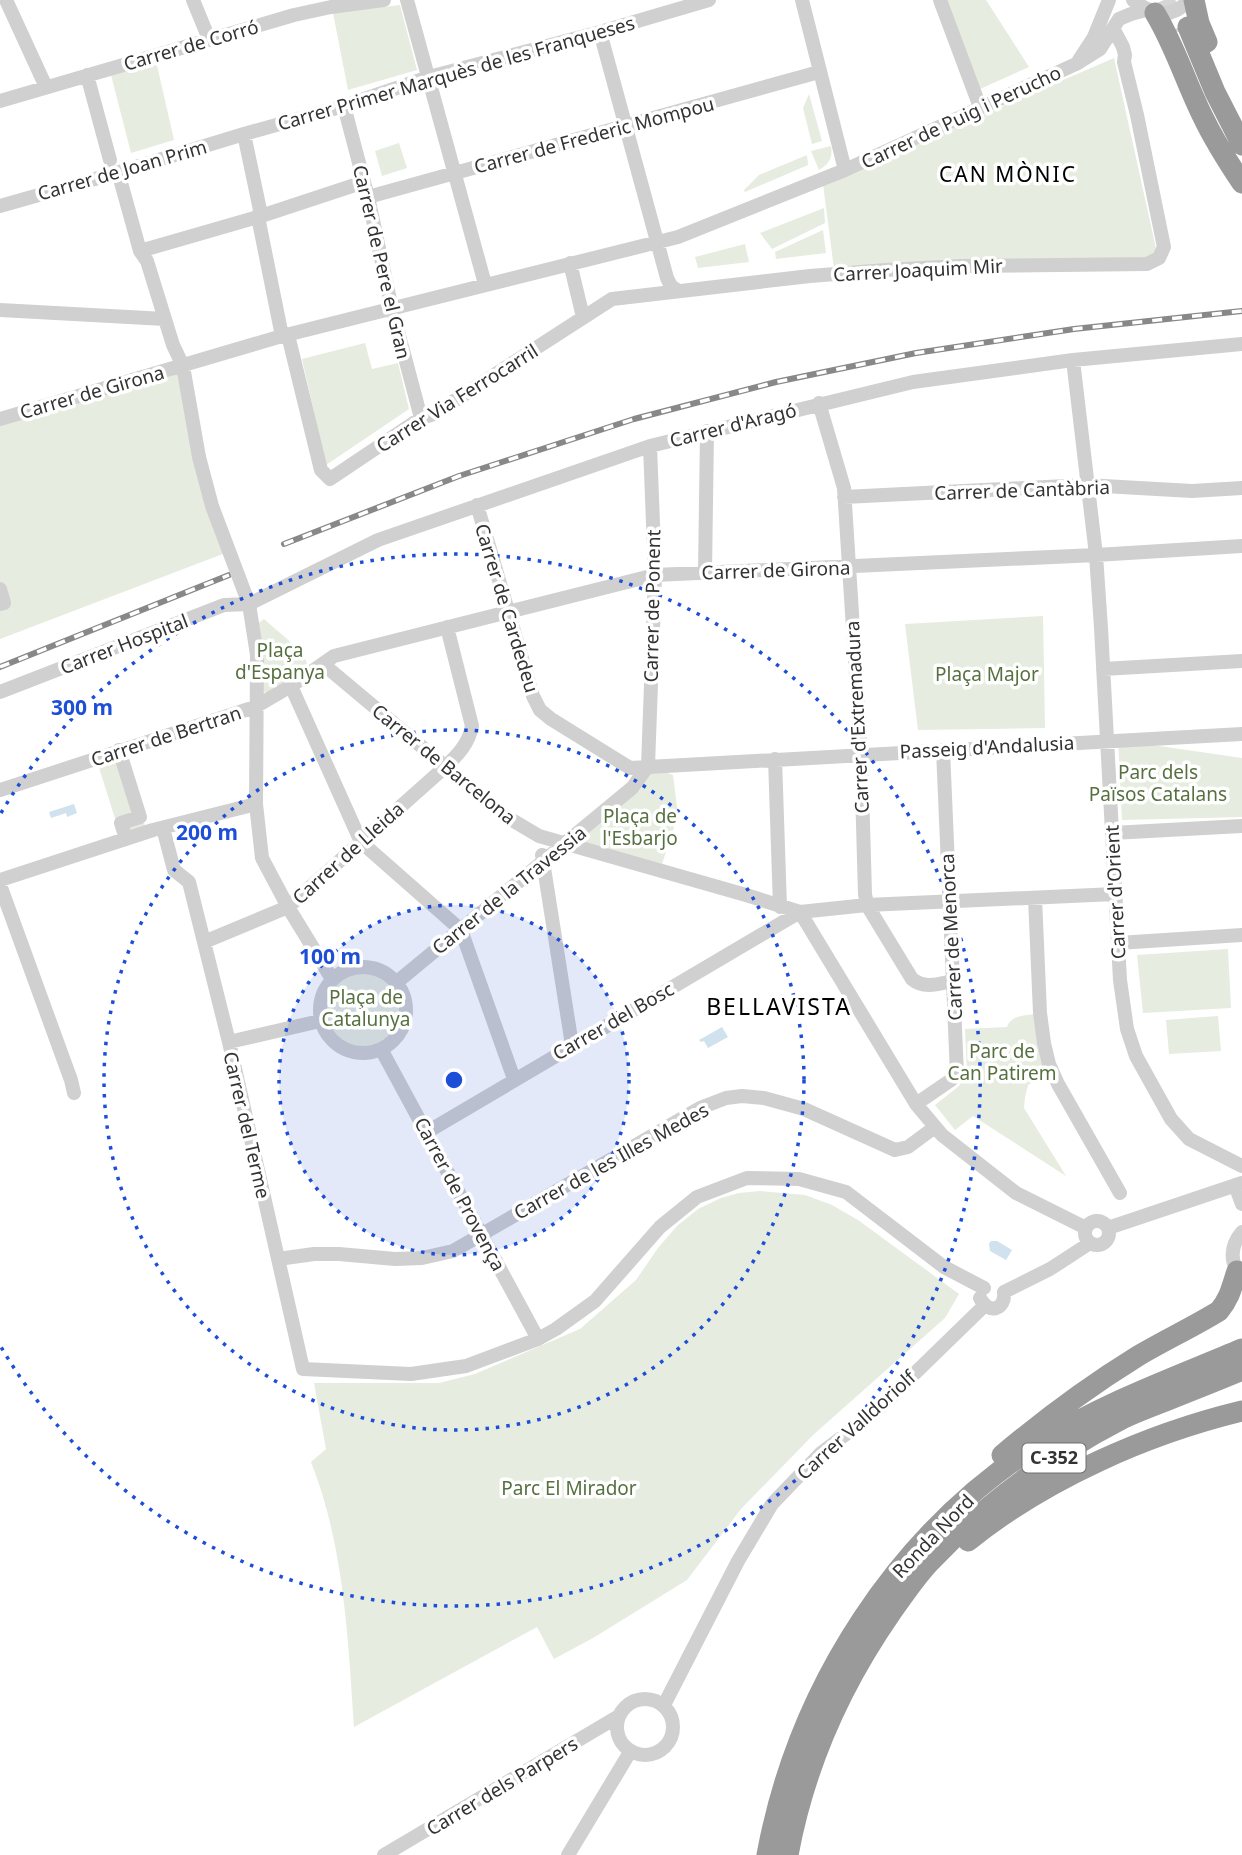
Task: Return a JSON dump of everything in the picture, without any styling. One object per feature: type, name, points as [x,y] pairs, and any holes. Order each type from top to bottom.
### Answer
[{"type":"highway","points":[[1191,0],[1242,117]]},
{"type":"highway","points":[[1150,11],[1168,34],[1203,118],[1242,183]]},
{"type":"highway","points":[[1242,145],[1182,30],[1211,106],[1242,163]]},
{"type":"highway","points":[[911,1556],[914,1544],[962,1489],[1036,1427],[1138,1356],[1219,1311],[1227,1301],[1239,1274]]},
{"type":"highway","name":"Ronda Nord","points":[[767,1855],[779,1799],[802,1730],[831,1670],[862,1618],[911,1556],[962,1502],[1044,1441],[1114,1403],[1242,1349]]},
{"type":"highway","name":"Ronda Nord","points":[[788,1855],[805,1787],[823,1736],[867,1648],[928,1564],[976,1518],[1053,1458],[1126,1417],[1242,1370]]},
{"type":"highway","points":[[902,1598],[917,1594],[970,1540],[1052,1486],[1149,1441],[1242,1411]]},
{"type":"street","points":[[6,0],[46,87]]},
{"type":"street","points":[[193,0],[209,39]]},
{"type":"street","name":"Carrer de Corró","points":[[0,101],[330,4],[384,0]]},
{"type":"street","points":[[407,0],[485,284]]},
{"type":"street","name":"Carrer Primer Marquès de les Franqueses","points":[[244,134],[344,106],[429,77],[709,0]]},
{"type":"street","points":[[802,0],[845,170]]},
{"type":"street","points":[[940,0],[981,107]]},
{"type":"street","points":[[1076,64],[1094,37],[1109,0]]},
{"type":"street","points":[[1133,0],[1150,11]]},
{"type":"street","points":[[1124,62],[1114,54],[1100,49],[1119,19],[1150,11],[1164,13],[1176,10],[1191,0]]},
{"type":"street","points":[[1113,28],[1123,47],[1124,62]]},
{"type":"street","points":[[600,32],[667,278],[670,286],[677,290]]},
{"type":"street","name":"Carrer de Puig i Perucho","points":[[845,170],[1076,64],[1100,49]]},
{"type":"street","name":"Carrer Joaquim Mir","points":[[677,290],[886,270],[961,266],[1147,264],[1159,258],[1164,247],[1124,62]]},
{"type":"street","name":"Carrer de Frederic Mompou","points":[[140,251],[366,189],[455,173],[819,72]]},
{"type":"street","points":[[87,75],[110,160]]},
{"type":"street","name":"Carrer de Pere el Gran","points":[[344,106],[421,418]]},
{"type":"street","points":[[244,134],[260,210],[258,217],[285,335]]},
{"type":"street","name":"Carrer de Joan Prim","points":[[0,206],[244,134]]},
{"type":"street","name":"Carrer de Girona","points":[[0,419],[285,335],[678,237],[845,170]]},
{"type":"street","points":[[120,179],[140,251],[147,261],[173,345],[183,366]]},
{"type":"street","points":[[570,263],[583,317]]},
{"type":"street","name":"Carrer Via Ferrocarril","points":[[285,335],[321,470],[330,479],[421,418],[434,415],[612,299],[677,290]]},
{"type":"street","points":[[0,310],[165,319]]},
{"type":"street","name":"Carrer d'Aragó","points":[[249,604],[378,540],[650,446],[707,431],[913,382],[1073,360],[1242,344]]},
{"type":"street","name":"Carrer d'Orient","points":[[1073,360],[1096,555],[1119,980],[1127,1029],[1136,1056],[1171,1119],[1189,1139],[1242,1166]]},
{"type":"street","name":"Carrer de Girona","points":[[183,366],[199,457],[212,506],[249,604]]},
{"type":"street","name":"Carrer d'Extremadura","points":[[819,403],[844,488],[861,754],[867,905],[912,979],[918,984],[928,985],[953,981]]},
{"type":"street","points":[[705,573],[707,431]]},
{"type":"street","name":"Carrer de Ponent","points":[[648,766],[655,575],[650,446]]},
{"type":"street","name":"Carrer de Cantàbria","points":[[844,497],[1086,485],[1192,491],[1242,488]]},
{"type":"street","name":"Carrer de Cardedeu","points":[[477,505],[533,696],[540,710],[630,768],[648,766]]},
{"type":"street","name":"Carrer de Girona","points":[[323,664],[334,656],[655,575],[1242,546]]},
{"type":"street","points":[[249,604],[257,655],[256,804],[262,858],[332,979]]},
{"type":"street","name":"Carrer Hospital","points":[[0,692],[224,605],[249,604]]},
{"type":"street","name":"Carrer de Lleida","points":[[204,942],[288,907],[445,767],[466,744],[472,726],[447,627]]},
{"type":"street","points":[[1103,669],[1242,662]]},
{"type":"street","name":"Carrer de Bertran","points":[[0,790],[256,707],[323,664]]},
{"type":"street","name":"Carrer de Barcelona","points":[[323,664],[502,814],[539,836],[800,912]]},
{"type":"street","points":[[290,686],[361,842],[461,930],[514,1079]]},
{"type":"street","name":"Passeig d'Andalusia","points":[[648,766],[1242,734]]},
{"type":"street","points":[[119,750],[140,817],[121,823],[126,839]]},
{"type":"street","name":"Carrer de Menorca","points":[[916,1104],[957,1074],[943,750]]},
{"type":"street","points":[[775,759],[780,906]]},
{"type":"street","name":"Carrer de la Travessia","points":[[397,982],[632,789],[648,766]]},
{"type":"street","points":[[74,1093],[0,882],[126,839],[256,804]]},
{"type":"street","points":[[1112,833],[1242,826]]},
{"type":"street","name":"Carrer del Terme","points":[[163,828],[174,870],[189,882],[229,1042],[303,1369],[411,1374],[466,1366],[538,1339]]},
{"type":"street","points":[[539,836],[572,1045]]},
{"type":"street","points":[[1115,894],[867,905],[800,912],[916,1104],[943,1135],[1016,1194],[1088,1236],[1098,1245],[1106,1242],[1109,1236],[1108,1228],[1238,1184],[1242,1204]]},
{"type":"street","points":[[1035,898],[1040,1013],[1049,1064],[1120,1193]]},
{"type":"street","name":"Carrer del Bosc","points":[[426,1132],[800,912]]},
{"type":"street","points":[[1118,943],[1242,935]]},
{"type":"street","points":[[353,967],[369,967],[381,970],[397,982],[405,997],[405,1022],[393,1042],[365,1054],[343,1049],[331,1041],[320,1021],[321,999],[332,979],[353,967]]},
{"type":"street","points":[[229,1042],[320,1021]]},
{"type":"street","name":"Carrer de Provença","points":[[381,1049],[538,1339]]},
{"type":"street","name":"Carrer de les Illes Medes","points":[[278,1259],[314,1254],[422,1258],[453,1251],[700,1108],[726,1098],[764,1098],[804,1109],[895,1150],[908,1147],[935,1127]]},
{"type":"street","points":[[538,1339],[594,1301],[660,1227],[696,1197],[747,1178],[799,1179],[846,1192],[944,1267],[984,1287]]},
{"type":"street","points":[[1239,1274],[1232,1252],[1234,1243],[1242,1232]]},
{"type":"street","points":[[1004,1292],[1050,1269],[1088,1236]]},
{"type":"street","points":[[991,1284],[1004,1292],[1004,1300],[992,1309],[984,1306],[980,1299],[981,1291],[991,1284]]},
{"type":"street","name":"Carrer Valldoriolf","points":[[664,1705],[738,1560],[772,1504],[821,1453],[874,1413],[984,1306]]},
{"type":"street","points":[[641,1698],[650,1698],[664,1705],[674,1722],[670,1741],[664,1749],[656,1753],[647,1755],[630,1752],[621,1742],[618,1733],[617,1723],[624,1708],[641,1698]]},
{"type":"street","name":"Carrer dels Parpers","points":[[384,1855],[619,1716]]},
{"type":"street","points":[[568,1855],[630,1752]]},
{"type":"green space","points":[[946,0],[986,0],[1029,67],[980,89]]},
{"type":"green space","points":[[400,5],[417,70],[348,90],[333,13]]},
{"type":"green space","points":[[1114,58],[1157,253],[1146,259],[834,269],[823,184]]},
{"type":"green space","points":[[156,61],[174,140],[131,153],[111,75]]},
{"type":"green space","points":[[809,94],[822,141],[812,144],[803,108]]},
{"type":"green space","points":[[399,143],[407,168],[382,176],[375,151]]},
{"type":"green space","points":[[831,146],[830,160],[819,170],[811,151]]},
{"type":"green space","points":[[807,155],[808,165],[745,192],[759,175]]},
{"type":"green space","points":[[824,208],[825,223],[772,249],[760,233]]},
{"type":"green space","points":[[823,230],[826,253],[776,259],[775,252]]},
{"type":"green space","points":[[745,244],[749,262],[698,268],[695,257]]},
{"type":"green space","points":[[365,343],[372,369],[398,363],[409,409],[326,465],[302,359]]},
{"type":"green space","points":[[183,366],[228,552],[0,639],[0,419]]},
{"type":"green space","name":"Plaça Major","points":[[1043,616],[1045,728],[918,730],[905,624]]},
{"type":"green space","name":"Plaça d'Espanya","points":[[264,619],[302,652],[307,663],[304,670],[268,695],[258,687],[256,625]]},
{"type":"green space","name":"Parc dels Països Catalans","points":[[1118,740],[1242,758],[1242,817],[1122,820]]},
{"type":"green space","points":[[121,749],[147,832],[122,841],[96,758]]},
{"type":"green space","name":"Plaça de l'Esbarjo","points":[[648,766],[673,775],[678,815],[662,864],[572,846]]},
{"type":"green space","points":[[1228,949],[1231,1008],[1143,1013],[1137,955]]},
{"type":"green space","name":"Plaça de Catalunya","points":[[366,966],[382,969],[396,978],[405,992],[408,1008],[405,1024],[396,1038],[382,1047],[366,1050],[350,1047],[336,1038],[327,1024],[324,1008],[327,992],[336,978],[350,969]]},
{"type":"green space","name":"Parc de Can Patirem","points":[[1037,1014],[1047,1074],[1028,1085],[1024,1108],[1066,1176],[973,1116],[955,1130],[935,1105],[959,1086],[967,1072],[965,1029],[1007,1027],[1015,1018]]},
{"type":"green space","points":[[1218,1016],[1221,1051],[1169,1054],[1166,1020]]},
{"type":"green space","name":"Parc El Mirador","points":[[760,1191],[805,1195],[832,1205],[858,1220],[959,1294],[945,1318],[813,1435],[741,1509],[687,1580],[554,1659],[537,1627],[354,1727],[338,1559],[331,1526],[311,1462],[326,1449],[314,1383],[439,1383],[475,1374],[580,1329],[636,1280],[677,1226],[698,1209],[721,1198]]},
{"type":"water","points":[[74,804],[77,813],[51,818],[49,812]]},
{"type":"water","points":[[722,1027],[728,1037],[708,1048],[704,1041],[699,1040]]},
{"type":"water","points":[[991,1241],[997,1241],[1012,1250],[1006,1260],[990,1251]]},
{"type":"tunnel","points":[[1164,0],[1177,32]]},
{"type":"railway","points":[[284,544],[459,476],[634,419],[776,382],[916,353],[1074,329],[1242,311]]},
{"type":"railway","points":[[0,667],[229,575]]},
{"type":"district","name":"CAN MÒNIC","points":[[1008,175]]},
{"type":"district","name":"BELLAVISTA","points":[[779,1007]]}]
